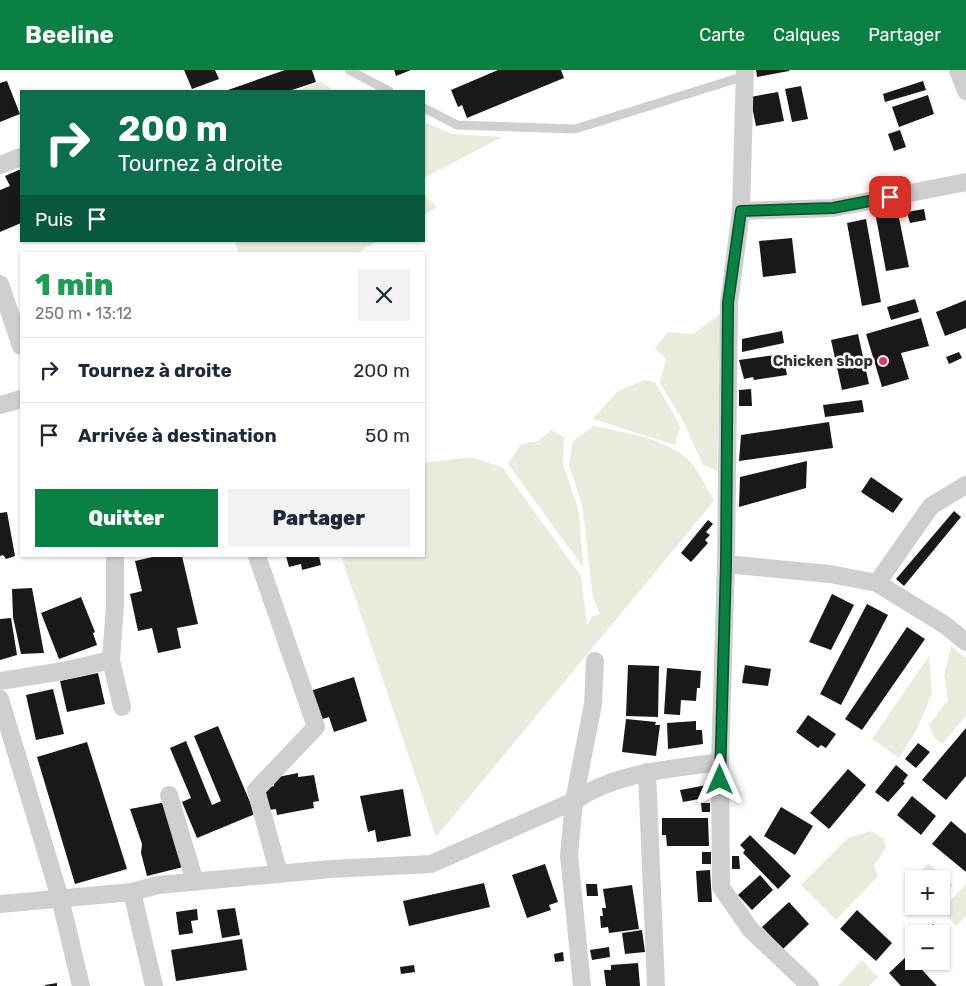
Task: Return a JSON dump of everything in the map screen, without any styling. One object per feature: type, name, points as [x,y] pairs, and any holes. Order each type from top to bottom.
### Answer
[{"type":"street","points":[[958,70],[966,91]]},
{"type":"street","points":[[745,73],[741,211],[728,303],[726,564],[720,762],[721,888],[750,929],[810,986]]},
{"type":"street","points":[[0,165],[20,157]]},
{"type":"street","points":[[741,211],[833,208],[966,182]]},
{"type":"street","points":[[0,284],[15,309],[20,340]]},
{"type":"street","points":[[0,405],[20,399]]},
{"type":"street","points":[[877,583],[931,506],[966,485]]},
{"type":"street","points":[[115,557],[115,605],[111,660],[122,706]]},
{"type":"street","points":[[258,557],[316,727],[256,790],[278,874]]},
{"type":"street","points":[[726,564],[830,574],[877,583],[945,625],[966,642]]},
{"type":"street","points":[[0,681],[63,671],[111,660]]},
{"type":"street","points":[[582,986],[569,855],[574,800],[593,704],[594,661]]},
{"type":"street","points":[[0,699],[60,898],[81,986]]},
{"type":"street","points":[[0,904],[132,892],[158,885],[278,874],[431,864],[574,800],[592,788],[647,772],[720,762]]},
{"type":"street","points":[[647,772],[656,986]]},
{"type":"street","points":[[169,795],[196,882]]},
{"type":"street","points":[[132,892],[154,986]]},
{"type":"lane","points":[[349,70],[387,90]]},
{"type":"lane","points":[[425,109],[457,125],[575,128],[745,73]]},
{"type":"shaded area","points":[[321,81],[333,90],[299,90]]},
{"type":"shaded area","points":[[425,122],[452,134],[502,137],[425,177]]},
{"type":"shaded area","points":[[425,196],[437,207],[425,214]]},
{"type":"shaded area","points":[[235,242],[376,242],[359,252],[238,252]]},
{"type":"shaded area","points":[[721,313],[717,471],[703,465],[683,421],[660,383],[666,359],[655,348],[668,332],[693,334]]},
{"type":"shaded area","points":[[645,380],[655,382],[680,426],[675,445],[593,419],[618,391]]},
{"type":"shaded area","points":[[594,426],[648,438],[685,457],[700,475],[714,501],[436,837],[341,557],[425,557],[425,463],[470,457],[502,467],[581,576],[587,625],[593,616],[600,614],[593,598],[582,505],[569,464],[573,441]]},
{"type":"shaded area","points":[[551,430],[564,437],[563,464],[579,512],[583,567],[508,464],[521,444],[538,441]]},
{"type":"shaded area","points":[[951,646],[966,658],[966,716],[942,744],[935,738],[929,725],[948,700],[944,676]]},
{"type":"shaded area","points":[[929,656],[932,694],[916,731],[899,758],[872,739]]},
{"type":"shaded area","points":[[871,831],[884,839],[886,847],[874,866],[878,876],[836,920],[801,885],[848,838]]},
{"type":"shaded area","points":[[928,863],[936,870],[922,870]]},
{"type":"shaded area","points":[[966,884],[966,916],[956,926],[946,915],[950,915],[950,901]]},
{"type":"shaded area","points":[[862,960],[878,977],[869,986],[838,986]]},
{"type":"building","points":[[184,70],[215,70],[219,79],[192,89]]},
{"type":"building","points":[[285,70],[312,70],[316,82],[292,90],[228,90]]},
{"type":"building","points":[[394,70],[411,70],[396,76]]},
{"type":"building","points":[[498,70],[561,70],[564,78],[467,118],[462,105],[458,107],[451,90]]},
{"type":"building","points":[[756,70],[789,70],[789,71],[757,77]]},
{"type":"building","points":[[7,81],[20,114],[0,122],[0,83]]},
{"type":"building","points":[[923,81],[926,90],[885,102],[883,94]]},
{"type":"building","points":[[801,86],[808,119],[792,122],[785,89]]},
{"type":"building","points":[[778,92],[784,121],[756,126],[750,97]]},
{"type":"building","points":[[928,95],[934,114],[899,127],[892,107]]},
{"type":"building","points":[[900,130],[906,147],[894,151],[888,134]]},
{"type":"building","points":[[20,169],[20,223],[0,232],[0,190],[10,186],[5,176]]},
{"type":"building","points":[[924,209],[926,220],[910,223],[907,212]]},
{"type":"building","points":[[889,210],[890,214],[898,213],[909,267],[886,271],[875,212]]},
{"type":"building","points":[[866,219],[881,302],[862,306],[847,223]]},
{"type":"building","points":[[792,238],[796,273],[763,277],[759,241]]},
{"type":"building","points":[[915,299],[919,312],[891,320],[887,307]]},
{"type":"building","points":[[966,300],[966,328],[945,336],[936,312]]},
{"type":"building","points":[[921,318],[929,346],[901,353],[909,379],[882,387],[866,334]]},
{"type":"building","points":[[782,331],[784,343],[742,352],[742,339]]},
{"type":"building","points":[[858,334],[869,384],[842,390],[831,340]]},
{"type":"building","points":[[959,352],[962,358],[949,364],[946,357]]},
{"type":"building","points":[[783,354],[787,375],[754,380],[753,377],[744,379],[739,360]]},
{"type":"building","points":[[751,389],[752,406],[739,406],[739,390]]},
{"type":"building","points":[[862,400],[864,412],[825,417],[823,405]]},
{"type":"building","points":[[829,422],[833,448],[739,461],[741,435]]},
{"type":"building","points":[[807,461],[806,488],[739,507],[740,477]]},
{"type":"building","points":[[871,477],[903,499],[893,513],[861,492]]},
{"type":"building","points":[[954,511],[961,517],[904,586],[896,579]]},
{"type":"building","points":[[7,512],[15,556],[6,559],[3,555],[0,556],[0,513]]},
{"type":"building","points":[[708,520],[713,524],[706,532],[710,535],[705,540],[708,543],[691,562],[681,553]]},
{"type":"building","points":[[153,557],[182,557],[198,624],[177,628],[181,648],[158,653],[152,628],[138,631],[130,594],[142,591],[135,561]]},
{"type":"building","points":[[286,557],[319,557],[321,565],[302,570],[301,564],[289,567]]},
{"type":"building","points":[[32,588],[44,653],[21,654],[13,617],[12,589]]},
{"type":"building","points":[[832,594],[854,605],[831,650],[809,642]]},
{"type":"building","points":[[81,597],[95,632],[93,633],[97,645],[59,659],[41,613]]},
{"type":"building","points":[[867,604],[888,615],[841,705],[820,694]]},
{"type":"building","points":[[11,618],[17,655],[0,660],[0,619]]},
{"type":"building","points":[[907,627],[925,639],[862,730],[845,719]]},
{"type":"building","points":[[628,665],[659,666],[658,717],[626,716]]},
{"type":"building","points":[[745,665],[771,669],[768,686],[742,683]]},
{"type":"building","points":[[667,668],[701,671],[700,688],[697,688],[696,701],[681,700],[680,715],[664,714]]},
{"type":"building","points":[[98,673],[105,704],[67,712],[60,681]]},
{"type":"building","points":[[354,677],[367,721],[334,732],[329,717],[319,720],[310,691]]},
{"type":"building","points":[[53,689],[64,734],[36,740],[26,695]]},
{"type":"building","points":[[808,715],[836,734],[826,748],[821,745],[818,748],[796,732]]},
{"type":"building","points":[[626,719],[656,722],[655,725],[660,725],[656,756],[622,752]]},
{"type":"building","points":[[696,721],[696,730],[702,730],[703,744],[668,749],[667,723]]},
{"type":"building","points":[[218,726],[255,814],[197,838],[182,802],[191,798],[170,748],[186,741],[212,805],[221,801],[194,736]]},
{"type":"building","points":[[966,728],[966,776],[946,800],[922,780]]},
{"type":"building","points":[[87,742],[127,869],[75,884],[37,757]]},
{"type":"building","points":[[918,743],[930,752],[916,768],[905,759]]},
{"type":"building","points":[[896,765],[908,775],[903,782],[905,783],[888,802],[875,792]]},
{"type":"building","points":[[848,769],[866,785],[829,829],[810,813]]},
{"type":"building","points":[[298,773],[298,777],[314,775],[319,801],[313,802],[314,808],[277,815],[276,809],[269,810],[265,788],[274,786],[273,778]]},
{"type":"building","points":[[707,785],[710,797],[683,802],[680,790]]},
{"type":"building","points":[[403,789],[411,836],[377,842],[375,830],[368,832],[360,796]]},
{"type":"building","points":[[912,796],[936,816],[921,835],[897,815]]},
{"type":"building","points":[[166,802],[187,866],[147,876],[141,853],[142,844],[130,809]]},
{"type":"building","points":[[701,803],[710,803],[710,812],[702,812]]},
{"type":"building","points":[[781,807],[813,826],[795,855],[764,836]]},
{"type":"building","points":[[662,818],[708,818],[709,846],[667,846],[666,835],[662,835]]},
{"type":"building","points":[[951,821],[966,834],[966,872],[932,844]]},
{"type":"building","points":[[750,835],[791,876],[778,889],[743,853],[745,850],[740,845]]},
{"type":"building","points":[[702,852],[711,852],[711,864],[702,864]]},
{"type":"building","points":[[732,856],[739,856],[740,869],[732,869]]},
{"type":"building","points":[[545,864],[558,902],[549,905],[551,910],[527,918],[512,875]]},
{"type":"building","points":[[710,870],[712,902],[698,902],[696,871]]},
{"type":"building","points":[[760,875],[773,890],[752,910],[738,895]]},
{"type":"building","points":[[484,883],[490,907],[409,926],[403,901]]},
{"type":"building","points":[[586,884],[597,884],[598,896],[587,896]]},
{"type":"building","points":[[632,885],[639,929],[609,933],[608,927],[601,928],[600,916],[603,916],[602,908],[606,908],[603,889]]},
{"type":"building","points":[[789,902],[809,924],[783,949],[762,927]]},
{"type":"building","points":[[235,908],[240,935],[222,938],[217,910]]},
{"type":"building","points":[[197,909],[198,920],[191,921],[193,933],[179,935],[176,912]]},
{"type":"building","points":[[857,910],[892,943],[876,961],[840,929]]},
{"type":"building","points":[[642,930],[645,952],[625,954],[622,933]]},
{"type":"building","points":[[242,939],[247,970],[176,981],[171,950]]},
{"type":"building","points":[[609,947],[610,957],[592,960],[590,950]]},
{"type":"building","points":[[563,952],[564,961],[555,962],[554,954]]},
{"type":"building","points":[[905,958],[905,970],[922,970],[937,986],[901,986],[889,973]]},
{"type":"building","points":[[638,963],[640,986],[606,986],[604,970],[611,970],[611,965]]},
{"type":"building","points":[[414,965],[415,972],[401,974],[400,967]]},
{"type":"building","points":[[57,983],[57,986],[45,986],[45,985]]},
{"type":"place","name":"Chicken shop","points":[[883,361]]},
{"type":"route","points":[[720,780],[726,564],[728,303],[741,211],[833,208],[890,197]]}]
